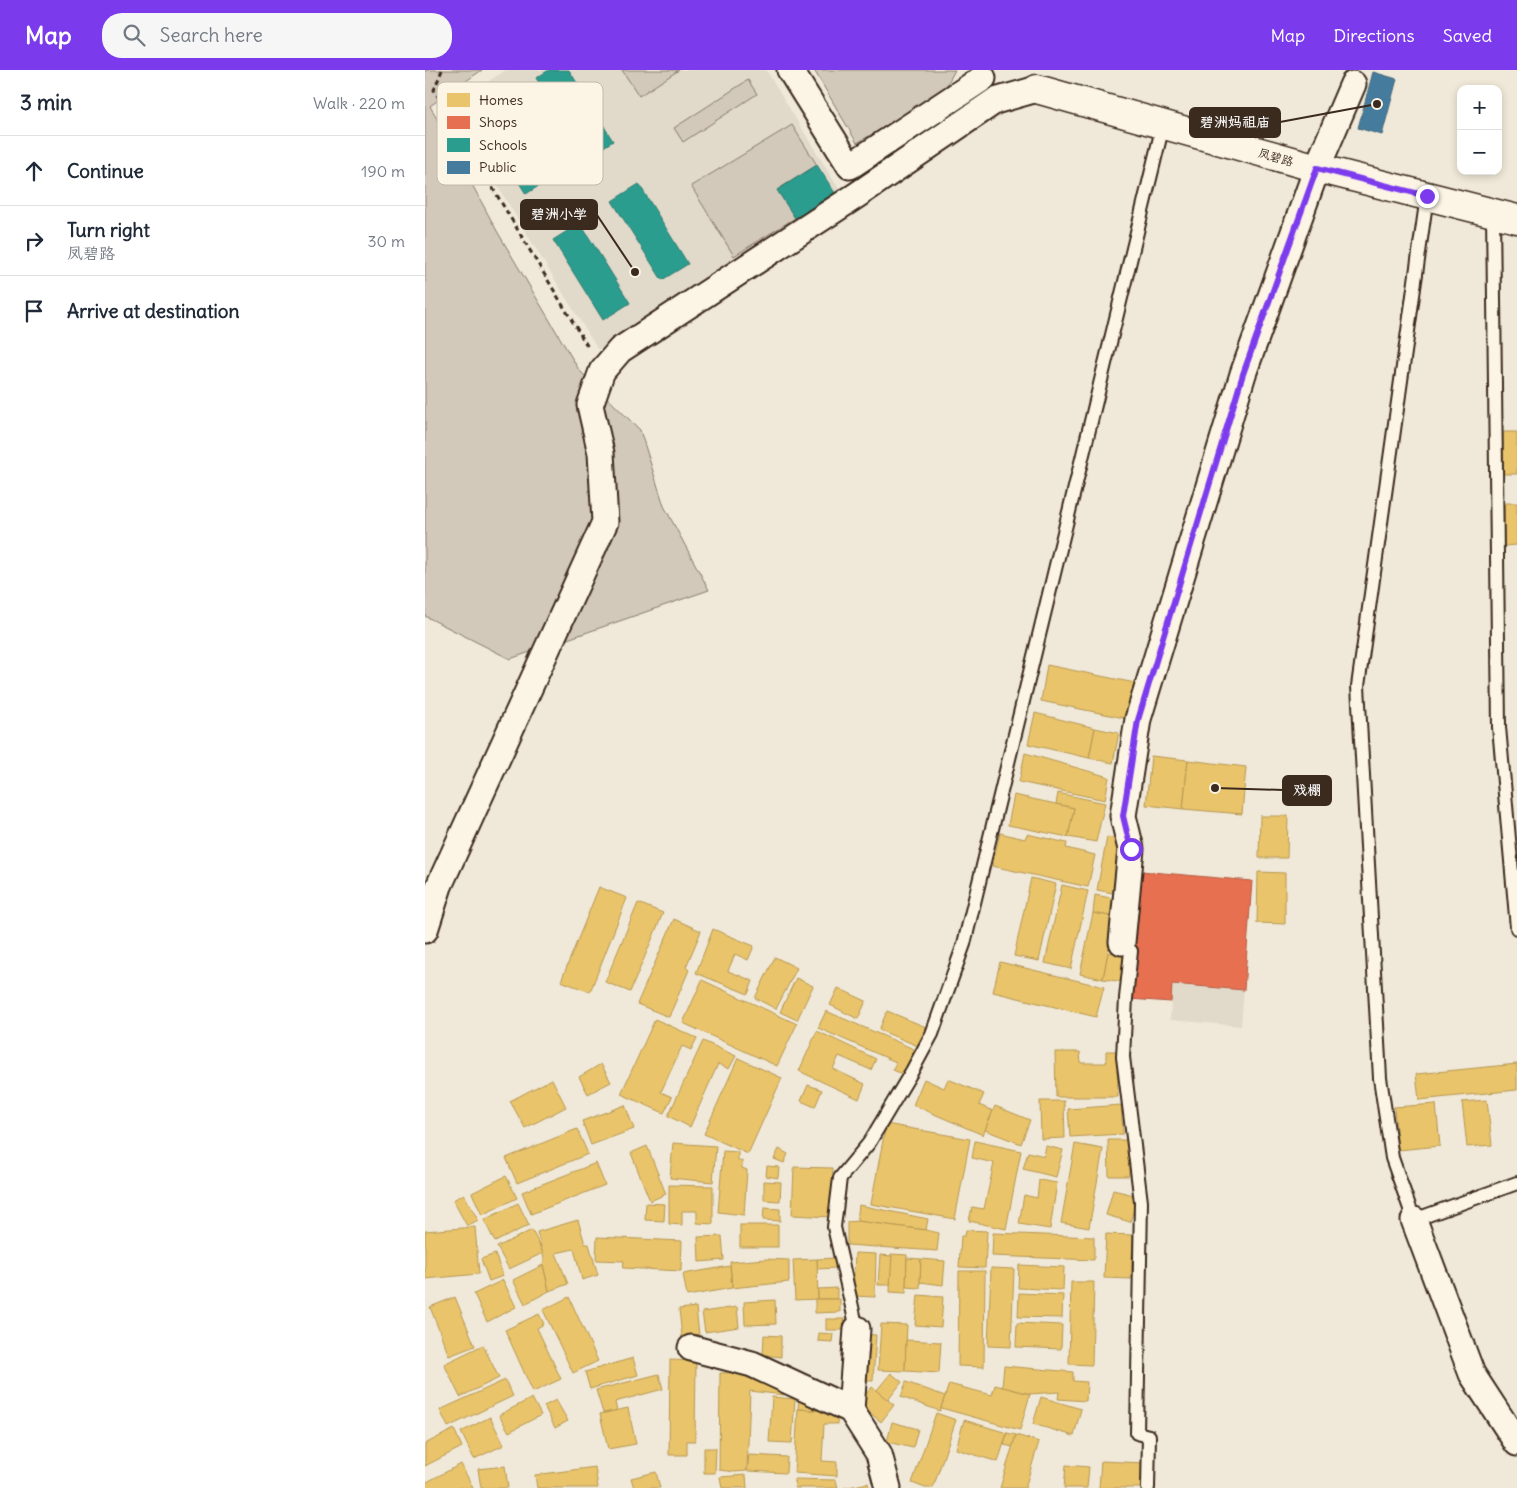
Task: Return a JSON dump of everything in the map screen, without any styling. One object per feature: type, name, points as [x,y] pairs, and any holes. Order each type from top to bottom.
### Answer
[{"type":"main road","name":"凤碧路","points":[[1037,89],[1317,168],[1505,216]]},
{"type":"street","points":[[790,70],[850,166],[983,74],[995,101]]},
{"type":"street","points":[[1122,942],[1131,849],[1123,816],[1138,720],[1243,374],[1317,168],[1353,84]]},
{"type":"street","points":[[425,930],[439,886],[605,522],[601,452],[591,405],[602,371],[620,350],[857,195],[995,101],[1037,89]]},
{"type":"street","points":[[1414,1220],[1472,1374],[1517,1443]]},
{"type":"street","points":[[851,1410],[857,1329]]},
{"type":"street","points":[[691,1348],[752,1364],[851,1410],[879,1454],[888,1488]]},
{"type":"lane","points":[[857,1329],[834,1227],[840,1178],[869,1143],[932,1034],[964,944],[1163,125]]},
{"type":"lane","points":[[1427,196],[1358,686],[1379,1078],[1392,1158],[1414,1220],[1517,1183]]},
{"type":"lane","points":[[1505,216],[1499,727],[1517,928]]},
{"type":"lane","points":[[1122,942],[1131,951],[1123,1057],[1141,1202],[1137,1432],[1149,1436],[1148,1488]]},
{"type":"path","points":[[437,95],[434,90],[441,70]]},
{"type":"path","points":[[491,185],[602,371]]},
{"type":"shaded area","points":[[425,70],[482,70],[465,82],[437,82],[437,101],[430,106],[437,119],[437,185],[472,185],[497,231],[579,370],[640,430],[664,506],[709,590],[510,659],[425,616]]},
{"type":"shaded area","points":[[506,70],[766,70],[842,194],[598,350],[497,185],[603,185],[603,82],[488,82]]},
{"type":"shaded area","points":[[622,70],[679,70],[639,96]]},
{"type":"shaded area","points":[[814,70],[955,70],[943,92],[857,143]]},
{"type":"shaded area","points":[[748,80],[757,94],[683,142],[674,128]]},
{"type":"shaded area","points":[[792,125],[817,165],[777,190],[795,218],[734,256],[691,186]]},
{"type":"shaded area","points":[[1172,984],[1244,990],[1241,1026],[1170,1020]]},
{"type":"building: Homes","points":[[1503,432],[1517,432],[1517,474],[1503,474]]},
{"type":"building: Homes","points":[[1504,503],[1517,503],[1517,545],[1504,546]]},
{"type":"building: Homes","points":[[1047,665],[1135,683],[1129,719],[1041,701]]},
{"type":"building: Homes","points":[[1035,713],[1095,728],[1089,758],[1028,744]]},
{"type":"building: Homes","points":[[1095,728],[1119,733],[1113,763],[1089,758]]},
{"type":"building: Homes","points":[[1025,753],[1109,777],[1105,800],[1019,782]]},
{"type":"building: Homes","points":[[1151,756],[1188,760],[1183,809],[1146,805]]},
{"type":"building: Homes","points":[[1188,760],[1246,767],[1242,814],[1183,809]]},
{"type":"building: Homes","points":[[1058,793],[1105,803],[1096,842],[1068,837],[1074,808],[1056,804]]},
{"type":"building: Homes","points":[[1014,795],[1074,808],[1068,837],[1008,825]]},
{"type":"building: Homes","points":[[1260,816],[1288,816],[1287,858],[1259,858]]},
{"type":"building: Homes","points":[[1000,833],[1025,839],[1027,834],[1067,843],[1066,848],[1095,855],[1088,887],[992,866]]},
{"type":"building: Homes","points":[[1107,837],[1123,840],[1113,893],[1097,890]]},
{"type":"building: Homes","points":[[1258,872],[1285,873],[1285,924],[1257,923]]},
{"type":"building: Homes","points":[[1031,878],[1056,884],[1039,961],[1014,956]]},
{"type":"building: Homes","points":[[1062,885],[1088,891],[1071,969],[1045,963]]},
{"type":"building: Homes","points":[[599,887],[627,898],[590,992],[561,981]]},
{"type":"building: Homes","points":[[1095,895],[1122,900],[1119,918],[1093,913]]},
{"type":"building: Homes","points":[[638,903],[663,913],[630,992],[605,982]]},
{"type":"building: Homes","points":[[1093,913],[1115,917],[1103,979],[1080,974]]},
{"type":"building: Homes","points":[[674,919],[701,931],[686,967],[689,970],[669,1017],[637,1004]]},
{"type":"building: Homes","points":[[713,929],[754,946],[748,960],[735,954],[728,971],[753,981],[748,994],[696,973]]},
{"type":"building: Homes","points":[[1108,952],[1129,955],[1124,982],[1103,979]]},
{"type":"building: Homes","points":[[775,957],[797,968],[776,1009],[755,998]]},
{"type":"building: Homes","points":[[1000,962],[1104,987],[1096,1017],[993,992]]},
{"type":"building: Homes","points":[[796,978],[813,986],[797,1020],[780,1012]]},
{"type":"building: Homes","points":[[702,980],[797,1024],[777,1066],[683,1023]]},
{"type":"building: Homes","points":[[838,988],[866,1001],[858,1019],[830,1005]]},
{"type":"building: Homes","points":[[826,1011],[916,1050],[905,1075],[893,1070],[896,1062],[818,1028]]},
{"type":"building: Homes","points":[[887,1011],[926,1027],[918,1046],[879,1030]]},
{"type":"building: Homes","points":[[655,1019],[697,1038],[691,1050],[682,1046],[661,1092],[672,1097],[664,1113],[621,1094]]},
{"type":"building: Homes","points":[[817,1031],[876,1059],[871,1070],[839,1056],[833,1069],[865,1084],[859,1099],[799,1071]]},
{"type":"building: Homes","points":[[703,1041],[736,1056],[729,1069],[718,1064],[690,1127],[668,1116]]},
{"type":"building: Homes","points":[[1106,1051],[1117,1051],[1118,1097],[1056,1097],[1055,1052],[1080,1052],[1081,1063],[1106,1063]]},
{"type":"building: Homes","points":[[738,1058],[782,1078],[748,1154],[704,1134]]},
{"type":"building: Homes","points":[[601,1064],[611,1082],[588,1094],[579,1077]]},
{"type":"building: Homes","points":[[1517,1064],[1517,1090],[1419,1100],[1416,1074]]},
{"type":"building: Homes","points":[[552,1079],[566,1107],[525,1128],[510,1101]]},
{"type":"building: Homes","points":[[924,1079],[944,1088],[948,1079],[984,1094],[979,1105],[993,1111],[983,1135],[913,1105]]},
{"type":"building: Homes","points":[[808,1085],[822,1090],[815,1107],[801,1101]]},
{"type":"building: Homes","points":[[1487,1100],[1492,1145],[1467,1147],[1462,1102]]},
{"type":"building: Homes","points":[[1040,1101],[1064,1101],[1065,1138],[1041,1139]]},
{"type":"building: Homes","points":[[1436,1104],[1440,1146],[1398,1150],[1394,1107]]},
{"type":"building: Homes","points":[[625,1105],[634,1129],[591,1145],[582,1121]]},
{"type":"building: Homes","points":[[1121,1105],[1123,1134],[1070,1137],[1068,1109]]},
{"type":"building: Homes","points":[[995,1106],[1030,1120],[1021,1144],[985,1130]]},
{"type":"building: Homes","points":[[886,1124],[970,1139],[955,1219],[871,1204]]},
{"type":"building: Homes","points":[[577,1129],[588,1154],[517,1183],[506,1158]]},
{"type":"building: Homes","points":[[1108,1140],[1128,1140],[1129,1176],[1109,1176]]},
{"type":"building: Homes","points":[[975,1141],[1021,1151],[1006,1229],[969,1221],[972,1207],[984,1209],[994,1163],[972,1158]]},
{"type":"building: Homes","points":[[673,1143],[716,1146],[713,1182],[670,1178]]},
{"type":"building: Homes","points":[[1075,1144],[1103,1149],[1089,1228],[1061,1223]]},
{"type":"building: Homes","points":[[647,1146],[666,1194],[650,1201],[631,1153]]},
{"type":"building: Homes","points":[[1046,1146],[1063,1150],[1056,1177],[1023,1169],[1028,1152],[1044,1156]]},
{"type":"building: Homes","points":[[779,1149],[788,1154],[784,1163],[774,1159]]},
{"type":"building: Homes","points":[[723,1151],[738,1152],[738,1161],[742,1161],[742,1168],[747,1170],[744,1215],[718,1212]]},
{"type":"building: Homes","points":[[596,1163],[605,1185],[531,1214],[522,1192]]},
{"type":"building: Homes","points":[[767,1166],[779,1167],[778,1178],[766,1176]]},
{"type":"building: Homes","points":[[794,1167],[833,1168],[831,1217],[792,1215]]},
{"type":"building: Homes","points":[[506,1176],[517,1198],[482,1215],[472,1193]]},
{"type":"building: Homes","points":[[1039,1180],[1057,1183],[1050,1229],[1019,1224],[1024,1195],[1037,1198]]},
{"type":"building: Homes","points":[[764,1181],[781,1182],[780,1201],[764,1200]]},
{"type":"building: Homes","points":[[669,1185],[713,1186],[713,1224],[697,1223],[697,1211],[682,1211],[682,1225],[669,1224]]},
{"type":"building: Homes","points":[[1113,1190],[1138,1196],[1130,1222],[1106,1215]]},
{"type":"building: Homes","points":[[464,1194],[478,1220],[467,1226],[453,1200]]},
{"type":"building: Homes","points":[[518,1203],[529,1225],[495,1242],[484,1220]]},
{"type":"building: Homes","points":[[646,1203],[665,1204],[664,1221],[645,1220]]},
{"type":"building: Homes","points":[[859,1205],[928,1219],[926,1230],[857,1221]]},
{"type":"building: Homes","points":[[764,1208],[780,1209],[780,1221],[763,1220]]},
{"type":"building: Homes","points":[[578,1220],[585,1244],[589,1244],[598,1275],[582,1280],[574,1249],[556,1253],[568,1284],[549,1291],[537,1232]]},
{"type":"building: Homes","points":[[857,1221],[939,1233],[937,1251],[847,1245],[847,1222]]},
{"type":"building: Homes","points":[[740,1225],[778,1225],[778,1247],[740,1247]]},
{"type":"building: Homes","points":[[475,1227],[479,1274],[425,1279],[425,1231]]},
{"type":"building: Homes","points":[[532,1230],[543,1253],[509,1269],[497,1247]]},
{"type":"building: Homes","points":[[966,1230],[987,1231],[985,1268],[959,1267],[961,1236],[965,1236]]},
{"type":"building: Homes","points":[[993,1233],[1094,1237],[1094,1260],[992,1256]]},
{"type":"building: Homes","points":[[1106,1234],[1133,1235],[1131,1279],[1104,1278]]},
{"type":"building: Homes","points":[[722,1236],[724,1260],[699,1262],[698,1237]]},
{"type":"building: Homes","points":[[597,1237],[682,1241],[681,1271],[623,1268],[624,1261],[596,1260]]},
{"type":"building: Homes","points":[[855,1253],[876,1254],[875,1297],[853,1296]]},
{"type":"building: Homes","points":[[495,1254],[503,1276],[489,1281],[481,1259]]},
{"type":"building: Homes","points":[[891,1254],[907,1255],[906,1293],[890,1292]]},
{"type":"building: Homes","points":[[880,1255],[892,1256],[890,1285],[878,1285]]},
{"type":"building: Homes","points":[[835,1258],[836,1268],[817,1269],[817,1259]]},
{"type":"building: Homes","points":[[907,1258],[921,1259],[920,1288],[906,1287]]},
{"type":"building: Homes","points":[[765,1259],[789,1260],[789,1282],[732,1288],[730,1262]]},
{"type":"building: Homes","points":[[817,1259],[818,1299],[795,1300],[793,1260]]},
{"type":"building: Homes","points":[[921,1259],[945,1261],[943,1285],[920,1282]]},
{"type":"building: Homes","points":[[543,1265],[549,1291],[525,1304],[513,1280]]},
{"type":"building: Homes","points":[[1019,1265],[1064,1267],[1063,1290],[1018,1288]]},
{"type":"building: Homes","points":[[730,1266],[732,1288],[687,1296],[683,1274]]},
{"type":"building: Homes","points":[[991,1268],[1014,1269],[1011,1347],[988,1346]]},
{"type":"building: Homes","points":[[959,1271],[985,1271],[984,1367],[958,1366]]},
{"type":"building: Homes","points":[[503,1280],[516,1307],[487,1322],[474,1294]]},
{"type":"building: Homes","points":[[1071,1282],[1094,1282],[1092,1365],[1069,1364]]},
{"type":"building: Homes","points":[[837,1288],[837,1299],[818,1299],[818,1289]]},
{"type":"building: Homes","points":[[1019,1293],[1063,1295],[1062,1318],[1018,1317]]},
{"type":"building: Homes","points":[[918,1295],[943,1297],[941,1327],[915,1325]]},
{"type":"building: Homes","points":[[455,1297],[475,1346],[449,1356],[430,1307]]},
{"type":"building: Homes","points":[[569,1297],[598,1361],[573,1373],[543,1310]]},
{"type":"building: Homes","points":[[815,1299],[840,1299],[840,1312],[815,1313]]},
{"type":"building: Homes","points":[[775,1300],[776,1324],[745,1325],[744,1302]]},
{"type":"building: Homes","points":[[696,1307],[699,1335],[682,1337],[679,1309]]},
{"type":"building: Homes","points":[[737,1307],[739,1327],[705,1332],[702,1312]]},
{"type":"building: Homes","points":[[539,1314],[544,1324],[537,1328],[561,1379],[533,1392],[505,1330]]},
{"type":"building: Homes","points":[[826,1319],[845,1319],[845,1330],[826,1330]]},
{"type":"building: Homes","points":[[1017,1323],[1062,1325],[1061,1349],[1016,1347]]},
{"type":"building: Homes","points":[[881,1324],[907,1325],[905,1371],[878,1370]]},
{"type":"building: Homes","points":[[819,1333],[833,1334],[832,1342],[818,1341]]},
{"type":"building: Homes","points":[[862,1334],[876,1335],[873,1381],[859,1380]]},
{"type":"building: Homes","points":[[764,1335],[781,1336],[781,1357],[763,1355]]},
{"type":"building: Homes","points":[[906,1340],[941,1342],[939,1373],[905,1371]]},
{"type":"building: Homes","points":[[483,1345],[499,1378],[460,1397],[444,1364]]},
{"type":"building: Homes","points":[[633,1358],[638,1375],[590,1389],[585,1372]]},
{"type":"building: Homes","points":[[670,1360],[696,1361],[695,1441],[687,1441],[687,1455],[669,1455]]},
{"type":"building: Homes","points":[[1004,1366],[1073,1372],[1073,1381],[1087,1382],[1086,1401],[1058,1399],[1059,1392],[1030,1394],[1002,1387]]},
{"type":"building: Homes","points":[[748,1372],[751,1378],[783,1384],[784,1395],[750,1391],[747,1471],[719,1470],[720,1373]]},
{"type":"building: Homes","points":[[891,1373],[902,1382],[888,1400],[876,1391]]},
{"type":"building: Homes","points":[[659,1374],[663,1389],[615,1402],[617,1411],[603,1413],[596,1390]]},
{"type":"building: Homes","points":[[505,1380],[513,1396],[448,1427],[440,1410]]},
{"type":"building: Homes","points":[[906,1382],[945,1396],[940,1411],[901,1397]]},
{"type":"building: Homes","points":[[949,1384],[992,1395],[995,1385],[1030,1394],[1020,1430],[941,1408]]},
{"type":"building: Homes","points":[[872,1387],[894,1405],[881,1422],[858,1403]]},
{"type":"building: Homes","points":[[799,1396],[825,1411],[798,1409]]},
{"type":"building: Homes","points":[[772,1397],[795,1399],[792,1443],[769,1442]]},
{"type":"building: Homes","points":[[1041,1397],[1081,1409],[1074,1436],[1033,1424]]},
{"type":"building: Homes","points":[[532,1398],[541,1415],[509,1432],[499,1415]]},
{"type":"building: Homes","points":[[556,1400],[568,1421],[555,1428],[544,1406]]},
{"type":"building: Homes","points":[[628,1408],[636,1444],[608,1449],[600,1414]]},
{"type":"building: Homes","points":[[798,1409],[838,1412],[837,1424],[824,1424],[822,1461],[837,1462],[837,1476],[794,1473]]},
{"type":"building: Homes","points":[[936,1413],[956,1420],[933,1488],[925,1488],[912,1483]]},
{"type":"building: Homes","points":[[490,1417],[504,1445],[474,1459],[461,1432]]},
{"type":"building: Homes","points":[[964,1420],[1007,1433],[998,1462],[956,1449]]},
{"type":"building: Homes","points":[[892,1422],[918,1429],[913,1448],[887,1442]]},
{"type":"building: Homes","points":[[454,1429],[462,1447],[425,1466],[425,1444]]},
{"type":"building: Homes","points":[[1007,1433],[1016,1435],[1013,1447],[1004,1445]]},
{"type":"building: Homes","points":[[1016,1435],[1039,1442],[1025,1488],[1000,1488]]},
{"type":"building: Homes","points":[[704,1448],[716,1448],[715,1473],[704,1473]]},
{"type":"building: Homes","points":[[749,1455],[787,1457],[786,1473],[747,1471]]},
{"type":"building: Homes","points":[[1101,1461],[1145,1463],[1144,1488],[1099,1488]]},
{"type":"building: Homes","points":[[461,1464],[473,1488],[425,1488],[425,1483]]},
{"type":"building: Homes","points":[[1066,1465],[1089,1467],[1087,1488],[1064,1488]]},
{"type":"building: Homes","points":[[505,1466],[508,1488],[481,1488],[478,1469]]},
{"type":"building: Homes","points":[[595,1467],[598,1488],[537,1488],[535,1475]]},
{"type":"building: Homes","points":[[656,1472],[660,1488],[634,1488],[631,1478]]},
{"type":"building: Homes","points":[[746,1475],[747,1488],[722,1488],[720,1477]]},
{"type":"building: Homes","points":[[794,1479],[836,1480],[838,1488],[795,1488]]},
{"type":"building: Homes","points":[[868,1483],[869,1488],[844,1488]]},
{"type":"building: Shops","points":[[1141,871],[1252,881],[1244,990],[1172,984],[1171,1002],[1129,999]]},
{"type":"building: Schools","points":[[549,70],[569,70],[576,82],[538,82],[536,78]]},
{"type":"building: Schools","points":[[603,125],[613,141],[603,147]]},
{"type":"building: Schools","points":[[817,165],[835,193],[795,218],[777,190]]},
{"type":"building: Schools","points":[[639,184],[688,264],[662,280],[612,201]]},
{"type":"building: Schools","points":[[520,185],[540,185],[526,194]]},
{"type":"building: Schools","points":[[580,223],[630,303],[603,320],[553,240]]},
{"type":"building: Public","points":[[1373,72],[1397,79],[1382,135],[1358,128]]},
{"type":"place","name":"碧洲妈祖庙","points":[[1377,104]]},
{"type":"place","name":"碧洲小学","points":[[635,272]]},
{"type":"place","name":"戏棚","points":[[1215,788]]},
{"type":"route","points":[[1131,849],[1123,816],[1138,720],[1243,374],[1317,168],[1427,196]]}]
